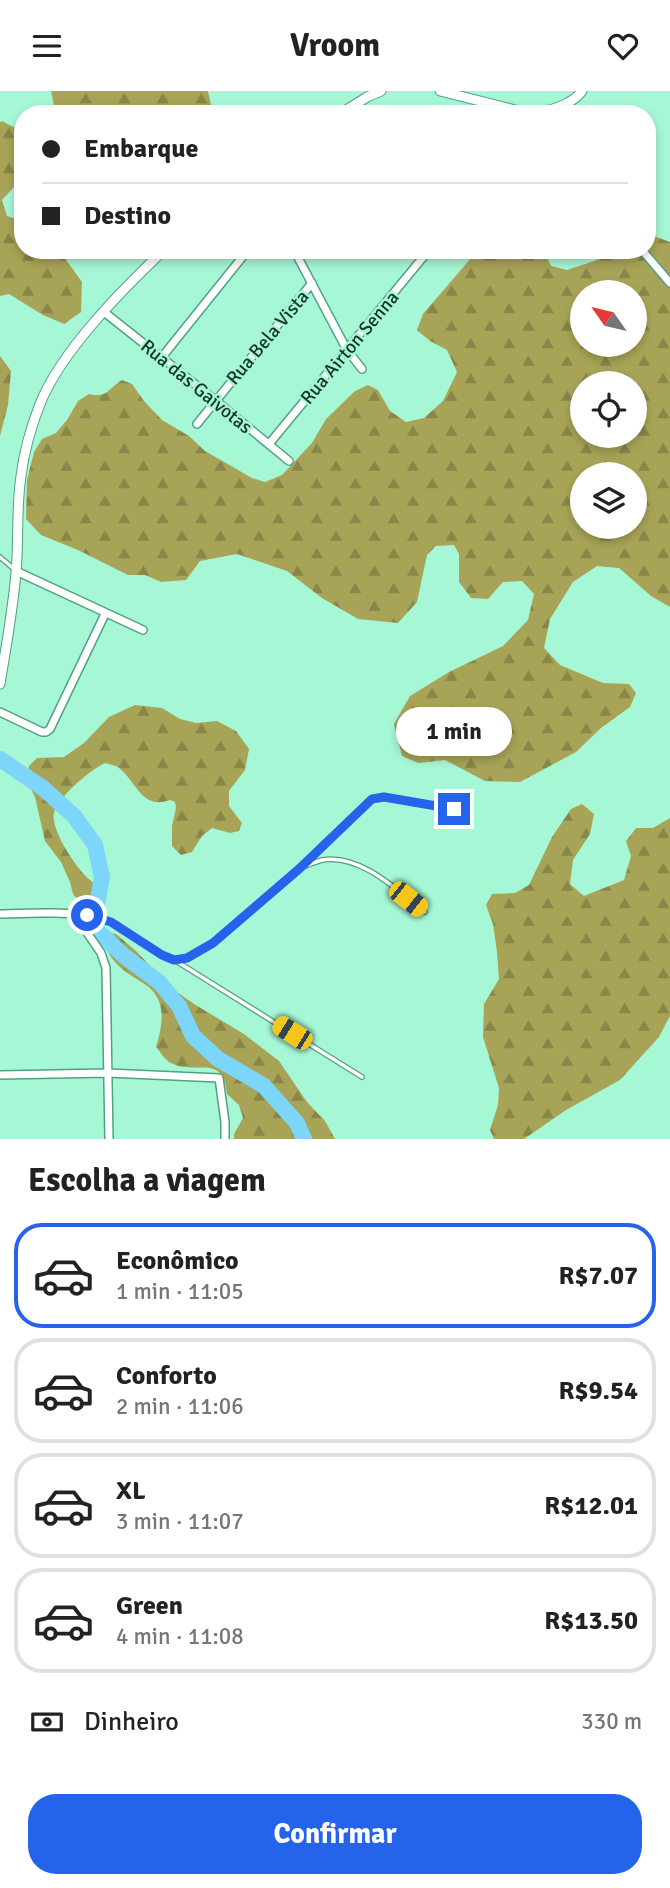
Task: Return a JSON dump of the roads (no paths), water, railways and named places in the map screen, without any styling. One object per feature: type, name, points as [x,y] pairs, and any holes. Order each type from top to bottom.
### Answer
[{"type":"street","points":[[354,105],[381,91]]},
{"type":"street","points":[[440,91],[495,105]]},
{"type":"street","points":[[562,105],[577,97],[582,91]]},
{"type":"street","points":[[0,684],[16,571],[20,477],[28,439],[41,401],[58,370],[82,338],[155,259]]},
{"type":"street","points":[[162,357],[241,259]]},
{"type":"street","points":[[299,259],[347,350],[362,369]]},
{"type":"street","name":"Rua Airton Senna","points":[[269,444],[422,259]]},
{"type":"street","points":[[650,259],[670,283]]},
{"type":"street","name":"Rua Bela Vista","points":[[197,424],[312,283]]},
{"type":"street","name":"Rua das Gaivotas","points":[[104,312],[289,461]]},
{"type":"street","points":[[16,571],[143,630]]},
{"type":"street","points":[[0,712],[42,732],[50,729],[105,614]]},
{"type":"street","points":[[0,914],[40,913],[100,918]]},
{"type":"street","points":[[75,915],[101,953],[106,968],[109,1139]]},
{"type":"street","points":[[0,1075],[108,1073],[219,1078],[225,1139]]},
{"type":"lane","points":[[0,557],[16,571]]},
{"type":"lane","points":[[174,960],[187,958],[213,943],[299,869],[372,799],[384,797],[454,809]]},
{"type":"lane","points":[[299,869],[323,860],[347,861],[375,873],[425,912]]},
{"type":"lane","points":[[100,918],[174,960],[362,1077]]},
{"type":"waterway","points":[[0,759],[43,788],[74,816],[95,845],[102,877],[94,922],[99,932],[124,956],[159,982],[179,1006],[193,1036],[218,1059],[264,1086],[297,1123],[304,1139]]}]
